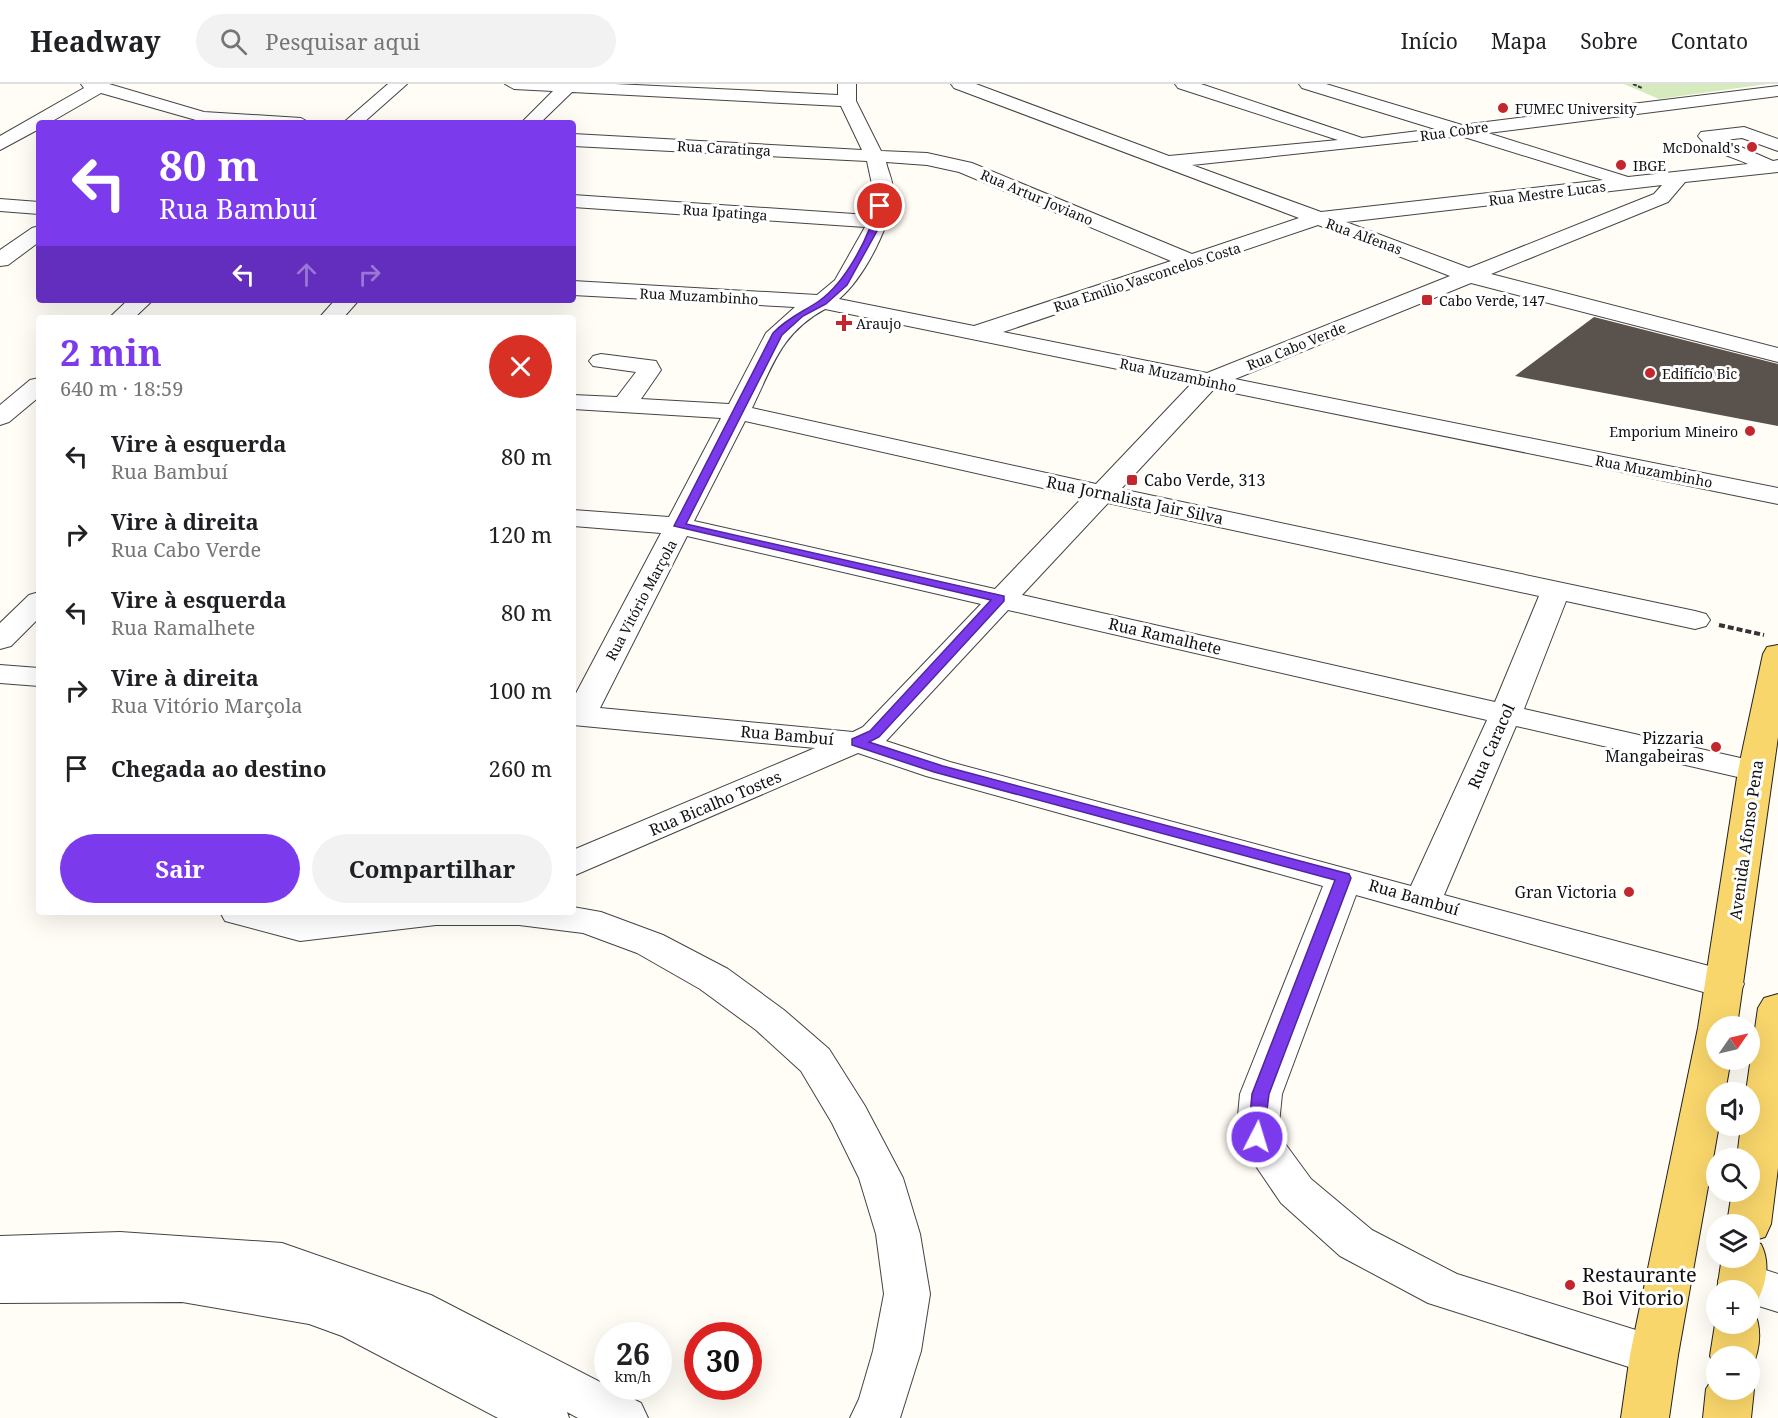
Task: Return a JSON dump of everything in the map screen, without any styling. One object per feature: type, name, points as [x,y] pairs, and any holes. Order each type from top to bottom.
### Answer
[{"type":"main road","name":"Avenida Afonso Pena","points":[[1719,1016],[1772,645]]},
{"type":"main road","points":[[1750,1214],[1778,1008]]},
{"type":"main road","points":[[1645,1418],[1654,1355],[1709,1070]]},
{"type":"main road","points":[[1727,1418],[1729,1400]]},
{"type":"street","points":[[356,120],[398,84]]},
{"type":"street","points":[[514,84],[847,93]]},
{"type":"street","name":"Rua Alfenas","points":[[960,84],[1471,276],[1778,355]]},
{"type":"street","points":[[1184,84],[1365,143]]},
{"type":"street","points":[[1308,84],[1632,183],[1662,198]]},
{"type":"street","points":[[39,120],[94,86],[199,120]]},
{"type":"street","points":[[533,120],[569,86]]},
{"type":"street","name":"Rua Cobre","points":[[1166,162],[1365,143],[1778,91]]},
{"type":"street","name":"Rua Vitório Marçola","points":[[577,716],[680,526],[778,333],[799,314],[822,302],[844,284],[878,222],[883,189],[875,157],[847,93]]},
{"type":"street","points":[[0,144],[36,122]]},
{"type":"street","points":[[1774,167],[1730,148],[1726,149],[1707,136],[1744,132],[1778,145]]},
{"type":"street","name":"Rua Caratinga","points":[[576,140],[875,157]]},
{"type":"street","name":"Rua Artur Joviano","points":[[875,157],[927,159],[965,167],[1192,262]]},
{"type":"street","name":"Rua Mestre Lucas","points":[[1317,219],[1774,167]]},
{"type":"street","name":"Rua Cabo Verde","points":[[857,742],[875,734],[1208,381],[1662,198],[1678,179]]},
{"type":"street","name":"Rua Ipatinga","points":[[576,201],[878,222]]},
{"type":"street","points":[[0,205],[36,208]]},
{"type":"street","name":"Rua Emilio Vasconcelos Costa","points":[[976,333],[1317,219]]},
{"type":"street","points":[[0,260],[36,234]]},
{"type":"street","name":"Rua Muzambinho","points":[[576,288],[822,302],[1778,496]]},
{"type":"street","points":[[124,315],[138,303]]},
{"type":"street","points":[[333,315],[345,303]]},
{"type":"street","points":[[601,361],[648,366],[649,370],[624,405]]},
{"type":"street","points":[[0,395],[34,394]]},
{"type":"street","points":[[0,417],[34,394]]},
{"type":"street","name":"Rua Jornalista Jair Silva","points":[[576,402],[738,412],[1100,493],[1695,620]]},
{"type":"street","name":"Rua Ramalhete","points":[[576,518],[680,526],[1755,771]]},
{"type":"street","name":"Rua Caracol","points":[[1423,900],[1506,713],[1556,591]]},
{"type":"street","points":[[0,640],[36,605]]},
{"type":"street","points":[[0,674],[36,678]]},
{"type":"street","name":"Rua Bambuí","points":[[577,716],[857,742],[938,769],[1344,878],[1725,984]]},
{"type":"street","name":"Rua Bicalho Tostes","points":[[576,863],[857,742]]},
{"type":"street","points":[[1344,878],[1261,1094],[1257,1137],[1296,1191],[1356,1243],[1444,1289],[1654,1355]]},
{"type":"street","points":[[250,915],[300,928],[418,915]]},
{"type":"street","points":[[536,915],[588,921],[650,944],[714,979],[770,1020],[814,1060],[850,1117],[881,1178],[898,1234],[907,1294],[897,1351],[880,1407],[874,1418]]},
{"type":"street","points":[[0,1254],[120,1250],[282,1262],[415,1309],[624,1418]]},
{"type":"street","points":[[0,1284],[182,1283],[311,1305],[358,1323],[545,1418]]},
{"type":"path","points":[[1732,628],[1772,645]]},
{"type":"green space","points":[[1624,84],[1767,84],[1659,99]]},
{"type":"building","name":"Edifício Bic","points":[[1594,317],[1778,364],[1778,426],[1515,376]]},
{"type":"place","name":"FUMEC University","points":[[1503,108]]},
{"type":"place","name":"McDonald's","points":[[1752,147]]},
{"type":"place","name":"IBGE","points":[[1621,165]]},
{"type":"place","name":"Cabo Verde, 147","points":[[1427,300]]},
{"type":"place","name":"Araujo","points":[[844,323]]},
{"type":"place","name":"Edifício Bic","points":[[1650,373]]},
{"type":"place","name":"Emporium Mineiro","points":[[1750,431]]},
{"type":"place","name":"Cabo Verde, 313","points":[[1132,480]]},
{"type":"place","name":"Pizzaria Mangabeiras","points":[[1716,747]]},
{"type":"place","name":"Gran Victoria","points":[[1629,892]]},
{"type":"place","name":"Restaurante Boi Vitorio","points":[[1570,1285]]},
{"type":"route","points":[[880,206],[878,222],[844,284],[822,302],[799,314],[778,333],[680,526],[1000,599],[875,734],[857,742],[938,769],[1344,878],[1261,1094],[1257,1137]]}]
